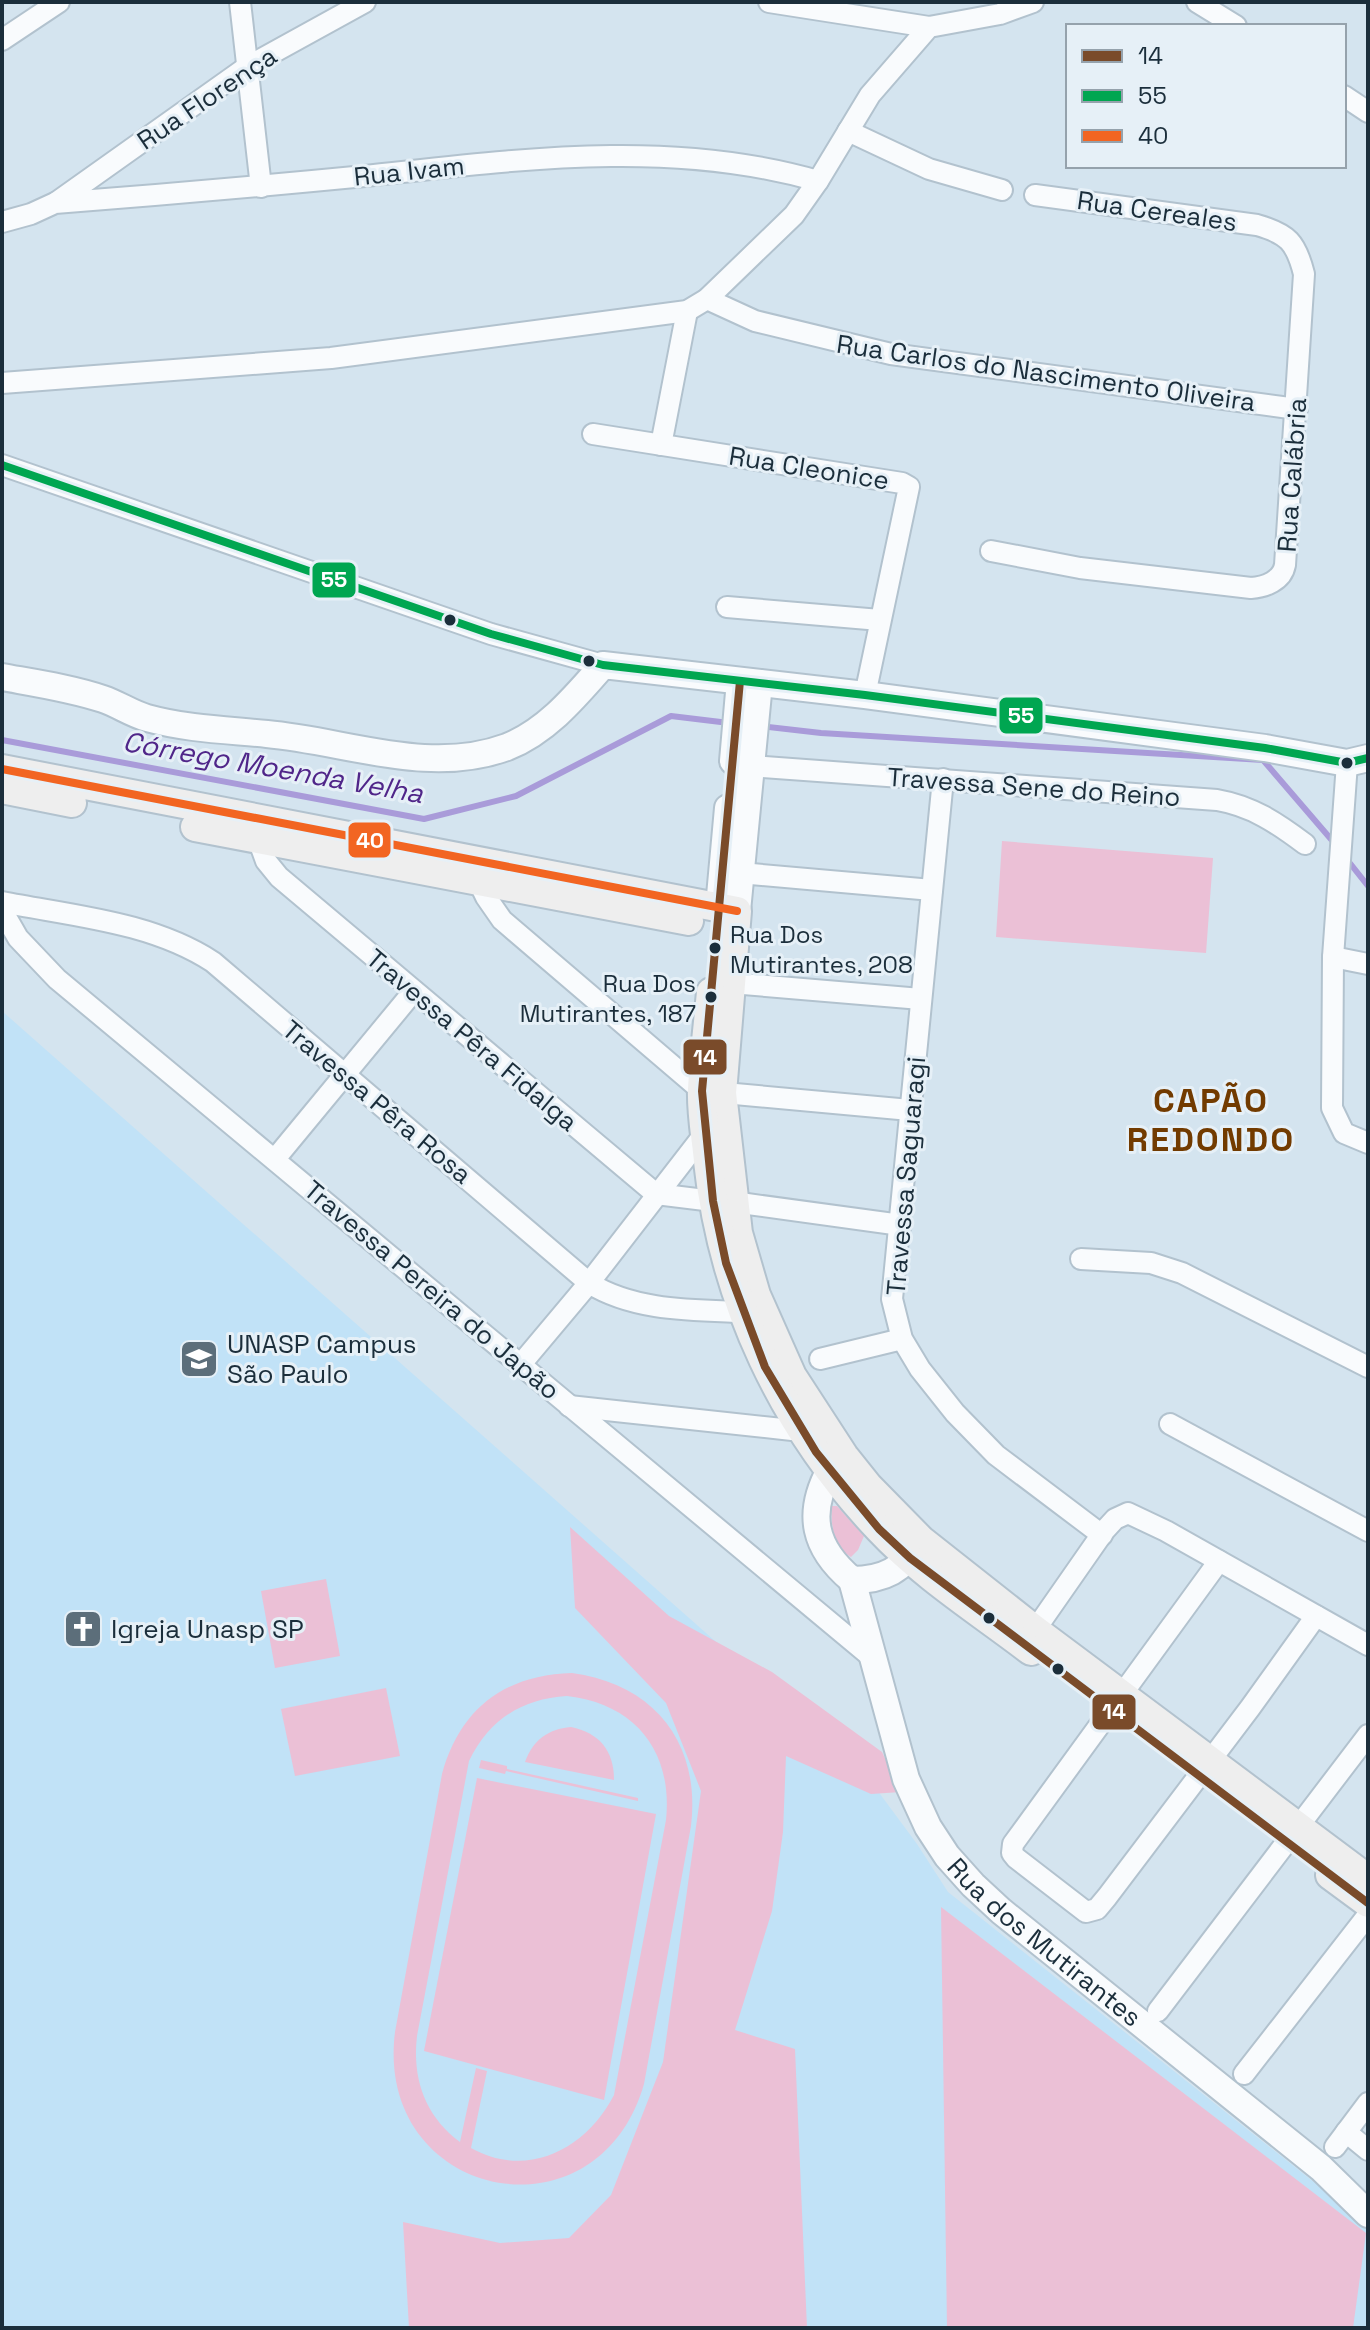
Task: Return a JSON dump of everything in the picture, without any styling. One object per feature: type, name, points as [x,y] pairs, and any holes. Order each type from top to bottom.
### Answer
[{"type":"main road","points":[[4,786],[727,918]]},
{"type":"main road","points":[[4,786],[258,839],[474,870]]},
{"type":"main road","points":[[727,918],[731,983],[705,1133],[723,1201],[738,1233],[756,1295],[792,1376],[844,1456],[915,1549],[1293,1836],[1368,1903]]},
{"type":"main road","points":[[727,918],[712,1092],[726,1263],[765,1367],[801,1431],[879,1529],[915,1549],[1035,1630],[1117,1704]]},
{"type":"main road","points":[[1293,1836],[1368,1879]]},
{"type":"street","points":[[2,40],[59,2]]},
{"type":"street","points":[[240,2],[261,187]]},
{"type":"street","name":"Rua Florença","points":[[55,203],[247,67],[365,2]]},
{"type":"street","points":[[769,2],[929,27],[1000,14],[1033,2]]},
{"type":"street","points":[[1197,2],[1233,24]]},
{"type":"street","points":[[2,383],[331,358],[687,311],[707,299],[783,228],[818,181],[870,95],[929,27]]},
{"type":"street","points":[[1346,97],[1368,112]]},
{"type":"street","points":[[848,131],[918,164],[1002,190]]},
{"type":"street","name":"Rua Ivam","points":[[2,222],[55,203],[261,187],[575,155],[711,160],[774,169],[818,181]]},
{"type":"street","name":"Rua Cereales","points":[[1035,195],[1257,225],[1279,231]]},
{"type":"street","name":"Rua Calábria","points":[[991,551],[1146,577],[1251,588],[1270,583],[1284,572],[1304,274],[1300,257],[1291,241],[1279,231]]},
{"type":"street","name":"Rua Carlos do Nascimento Oliveira","points":[[707,299],[755,321],[891,354],[1297,409]]},
{"type":"street","points":[[661,445],[687,311]]},
{"type":"street","name":"Rua Cleonice","points":[[593,434],[902,483],[909,487],[865,695]]},
{"type":"street","points":[[2,465],[477,629],[603,665],[749,689],[865,695],[1358,761],[1344,794],[1333,957],[1332,1108],[1344,1133],[1368,1143]]},
{"type":"street","points":[[727,607],[880,620]]},
{"type":"street","points":[[2,677],[86,694],[147,718],[210,730],[265,733],[416,758],[449,758],[480,755],[525,738],[549,722],[603,665]]},
{"type":"street","points":[[727,918],[740,873],[749,689]]},
{"type":"street","points":[[727,918],[745,762]]},
{"type":"street","name":"Travessa Sene do Reino","points":[[745,762],[1240,804],[1278,824],[1305,844]]},
{"type":"street","name":"Travessa Saguaragi","points":[[943,779],[892,1299],[902,1339],[920,1369],[955,1413],[996,1455],[1102,1535]]},
{"type":"street","name":"Travessa Pêra Fidalga","points":[[258,839],[266,861],[279,877],[656,1194]]},
{"type":"street","points":[[474,870],[502,920],[712,1092],[910,1110]]},
{"type":"street","points":[[740,873],[932,890]]},
{"type":"street","name":"Travessa Pêra Rosa","points":[[2,902],[172,938],[213,962],[589,1283],[603,1292],[651,1305],[742,1312]]},
{"type":"street","name":"Travessa Pereira do Japão","points":[[2,910],[18,938],[57,979],[874,1659]]},
{"type":"street","points":[[1333,957],[1368,964]]},
{"type":"street","points":[[731,983],[921,999]]},
{"type":"street","points":[[275,1159],[413,992]]},
{"type":"street","points":[[521,1364],[589,1283],[705,1133]]},
{"type":"street","points":[[656,1194],[901,1225]]},
{"type":"street","points":[[1081,1259],[1151,1263],[1182,1273],[1368,1366]]},
{"type":"street","points":[[820,1359],[902,1339]]},
{"type":"street","points":[[569,1406],[801,1431]]},
{"type":"street","points":[[1170,1424],[1368,1531]]},
{"type":"street","points":[[830,1470],[820,1488],[816,1509],[817,1530],[824,1549],[836,1566],[852,1580],[884,1577],[898,1569],[915,1549]]},
{"type":"street","points":[[1035,1630],[1102,1535],[1115,1519],[1128,1513],[1368,1645]]},
{"type":"street","points":[[1219,1561],[1033,1815],[1012,1849],[1016,1858],[1081,1910],[1090,1913],[1097,1909],[1316,1616]]},
{"type":"street","name":"Rua dos Mutirantes","points":[[852,1580],[906,1779],[928,1827],[947,1856],[1001,1911],[1321,2168],[1368,2214]]},
{"type":"street","points":[[1158,2011],[1368,1735]]},
{"type":"street","points":[[1244,2074],[1368,1915]]},
{"type":"street","points":[[1368,2103],[1340,2140],[1368,2150]]},
{"type":"shaded area","points":[[1002,841],[1213,858],[1206,953],[996,937]]},
{"type":"shaded area","name":"UNASP Campus São Paulo","points":[[2,1011],[791,1708],[849,1752],[917,1844],[948,1892],[1368,2225],[1368,2328],[2,2328]]},
{"type":"shaded area","points":[[832,1506],[837,1506],[864,1536],[851,1557],[841,1548],[834,1535]]},
{"type":"shaded area","points":[[570,1527],[669,1616],[772,1672],[882,1752],[901,1792],[871,1794],[786,1756],[783,1832],[772,1911],[735,2030],[795,2049],[807,2328],[409,2328],[403,2222],[500,2243],[569,2238],[611,2195],[663,2062],[701,1791],[666,1703],[575,1608]]},
{"type":"shaded area","points":[[326,1579],[340,1656],[275,1668],[261,1591]]},
{"type":"shaded area","points":[[572,1673],[601,1679],[627,1690],[648,1704],[666,1722],[679,1744],[688,1769],[692,1796],[691,1826],[644,2084],[619,2135],[582,2168],[539,2183],[494,2182],[452,2165],[418,2134],[398,2089],[395,2032],[442,1774],[450,1751],[460,1731],[488,1700],[526,1680]],"holes":[[[567,1696],[613,1709],[645,1736],[656,1753],[667,1795],[666,1820],[614,2095],[588,2130],[554,2153],[514,2161],[492,2157],[471,2148],[487,2071],[476,2068],[460,2142],[438,2121],[430,2108],[419,2082],[416,2052],[469,1761],[486,1734],[521,1707]]]},
{"type":"shaded area","points":[[386,1688],[400,1756],[295,1776],[281,1709]]},
{"type":"shaded area","points":[[571,1727],[590,1734],[603,1744],[611,1760],[614,1780],[525,1762],[542,1737]]},
{"type":"shaded area","points":[[481,1760],[507,1766],[507,1769],[638,1798],[638,1801],[506,1771],[505,1774],[479,1768]]},
{"type":"shaded area","points":[[477,1778],[656,1814],[604,2100],[424,2051]]},
{"type":"shaded area","points":[[941,1907],[1366,2233],[1353,2328],[947,2328]]},
{"type":"waterway","name":"Córrego Moenda Velha","points":[[2,740],[424,819],[516,796],[671,716],[729,723]]},
{"type":"waterway","name":"Córrego Moenda Velha","points":[[760,726],[821,733],[1263,760],[1336,845]]},
{"type":"waterway","name":"Córrego Moenda Velha","points":[[1345,857],[1368,886]]},
{"type":"transit line","name":"55","points":[[2,465],[491,634],[603,665],[865,695],[1265,748],[1347,763],[1368,758]]},
{"type":"transit line","name":"14","points":[[740,681],[702,1091],[713,1201],[726,1263],[765,1367],[816,1452],[879,1529],[910,1558],[1368,1903]]},
{"type":"transit line","name":"40","points":[[2,769],[737,911]]},
{"type":"place","name":"Rua Dos Mutirantes, 208","points":[[715,948]]},
{"type":"place","name":"Rua Dos Mutirantes, 187","points":[[711,997]]},
{"type":"place","name":"UNASP Campus São Paulo","points":[[199,1359]]},
{"type":"place","name":"Igreja Unasp SP","points":[[83,1629]]},
{"type":"district","name":"CAPÃO REDONDO","points":[[1211,1120]]}]
